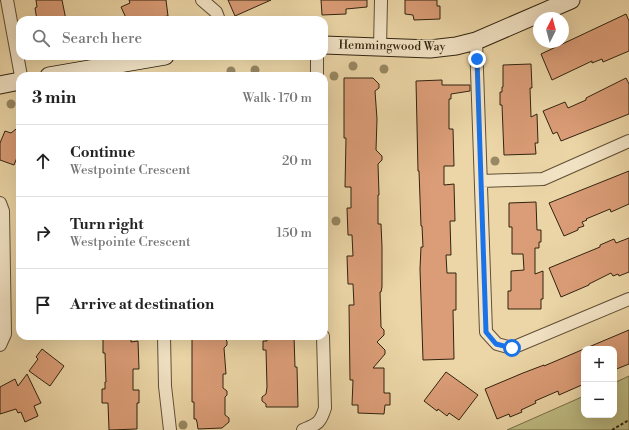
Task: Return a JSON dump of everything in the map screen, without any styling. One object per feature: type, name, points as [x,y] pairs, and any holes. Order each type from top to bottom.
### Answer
[{"type":"street","points":[[7,0],[16,49]]},
{"type":"street","points":[[202,0],[216,12],[218,16]]},
{"type":"street","points":[[380,47],[381,0]]},
{"type":"street","name":"Hemmingwood Way","points":[[328,45],[430,49],[456,46],[476,41],[571,0]]},
{"type":"street","points":[[476,41],[486,332],[496,344],[512,348],[629,298]]},
{"type":"street","points":[[18,60],[20,72]]},
{"type":"street","points":[[72,72],[142,60]]},
{"type":"street","points":[[317,60],[317,72]]},
{"type":"street","points":[[0,84],[16,82]]},
{"type":"street","points":[[481,181],[543,179],[629,141]]},
{"type":"street","points":[[0,202],[3,210],[5,334],[0,345]]},
{"type":"street","points":[[164,340],[165,386],[170,430]]},
{"type":"street","points":[[303,430],[321,419],[324,408],[323,340]]},
{"type":"path","points":[[612,430],[629,420]]},
{"type":"shaded area","points":[[629,376],[629,430],[507,430],[581,397],[581,418],[617,418],[617,382]]},
{"type":"building","points":[[36,0],[62,0],[65,16],[36,16],[35,8],[37,7]]},
{"type":"building","points":[[129,0],[166,0],[168,16],[125,16],[121,7],[130,3]]},
{"type":"building","points":[[228,0],[271,0],[235,16]]},
{"type":"building","points":[[321,0],[367,0],[367,7],[346,9],[346,14],[322,15]]},
{"type":"building","points":[[405,0],[437,0],[437,6],[440,6],[440,19],[414,20],[413,15],[405,14]]},
{"type":"building","points":[[626,14],[629,21],[629,51],[603,62],[602,59],[592,63],[592,61],[552,80],[541,54],[554,48],[569,48],[569,41]]},
{"type":"building","points":[[531,64],[531,117],[537,114],[538,143],[535,143],[536,154],[504,155],[502,105],[500,105],[500,92],[502,92],[503,87],[503,65]]},
{"type":"building","points":[[344,78],[373,78],[379,84],[379,88],[375,91],[377,119],[376,150],[382,156],[382,160],[378,164],[378,224],[381,224],[382,287],[380,292],[381,327],[384,330],[384,335],[377,342],[385,350],[385,354],[373,368],[384,368],[384,393],[390,393],[390,405],[385,405],[384,414],[358,413],[358,405],[352,405],[353,380],[350,380],[349,305],[354,305],[353,284],[348,284],[347,256],[353,256],[352,235],[348,235],[347,208],[351,208],[351,187],[345,187],[346,138],[344,138]]},
{"type":"building","points":[[626,78],[629,84],[629,114],[561,141],[557,132],[553,134],[543,111],[565,102],[568,108]]},
{"type":"building","points":[[442,80],[442,85],[470,85],[470,91],[451,94],[451,99],[449,99],[449,129],[453,129],[454,166],[444,166],[444,185],[454,184],[455,221],[450,221],[451,255],[446,255],[447,273],[456,273],[456,310],[453,310],[454,359],[423,360],[420,269],[421,247],[423,247],[418,171],[416,81]]},
{"type":"building","points":[[16,129],[16,160],[14,165],[0,160],[0,143],[5,131],[11,133]]},
{"type":"building","points":[[629,171],[629,204],[611,212],[610,209],[586,219],[587,220],[582,222],[584,226],[564,236],[549,203]]},
{"type":"building","points":[[536,202],[537,230],[541,230],[541,242],[539,242],[539,248],[535,248],[535,274],[543,271],[543,299],[541,299],[541,309],[508,309],[508,291],[511,291],[511,271],[524,270],[523,254],[512,254],[512,227],[509,227],[509,203]]},
{"type":"building","points":[[629,238],[629,272],[619,276],[618,274],[613,276],[611,273],[589,285],[561,297],[549,268],[600,247],[600,245],[614,239],[616,243]]},
{"type":"building","points":[[629,330],[629,364],[617,369],[617,346],[591,346]]},
{"type":"building","points":[[103,340],[138,341],[139,369],[133,369],[133,390],[139,390],[139,403],[137,403],[137,429],[109,430],[108,403],[102,403],[102,389],[105,389],[106,382],[105,353],[103,353]]},
{"type":"building","points":[[192,340],[226,340],[227,345],[224,348],[226,374],[223,374],[223,388],[227,391],[227,395],[225,397],[225,415],[229,418],[229,422],[222,428],[198,429],[196,419],[194,419],[194,402],[192,402]]},
{"type":"building","points":[[294,340],[295,367],[297,367],[298,407],[266,407],[266,404],[262,401],[262,397],[266,394],[267,387],[266,350],[263,350],[263,341]]},
{"type":"building","points":[[42,349],[64,366],[50,386],[29,371],[38,359],[36,357]]},
{"type":"building","points":[[581,350],[581,385],[559,395],[558,391],[535,401],[536,403],[521,410],[522,412],[510,417],[509,414],[497,419],[485,389]]},
{"type":"building","points":[[446,372],[478,395],[459,420],[449,413],[447,416],[438,409],[437,411],[424,401]]},
{"type":"building","points":[[27,374],[41,403],[34,406],[38,416],[25,422],[21,412],[18,413],[16,409],[0,414],[0,387],[15,379],[18,386]]},
{"type":"route","points":[[477,59],[486,332],[496,344],[512,348]]}]
